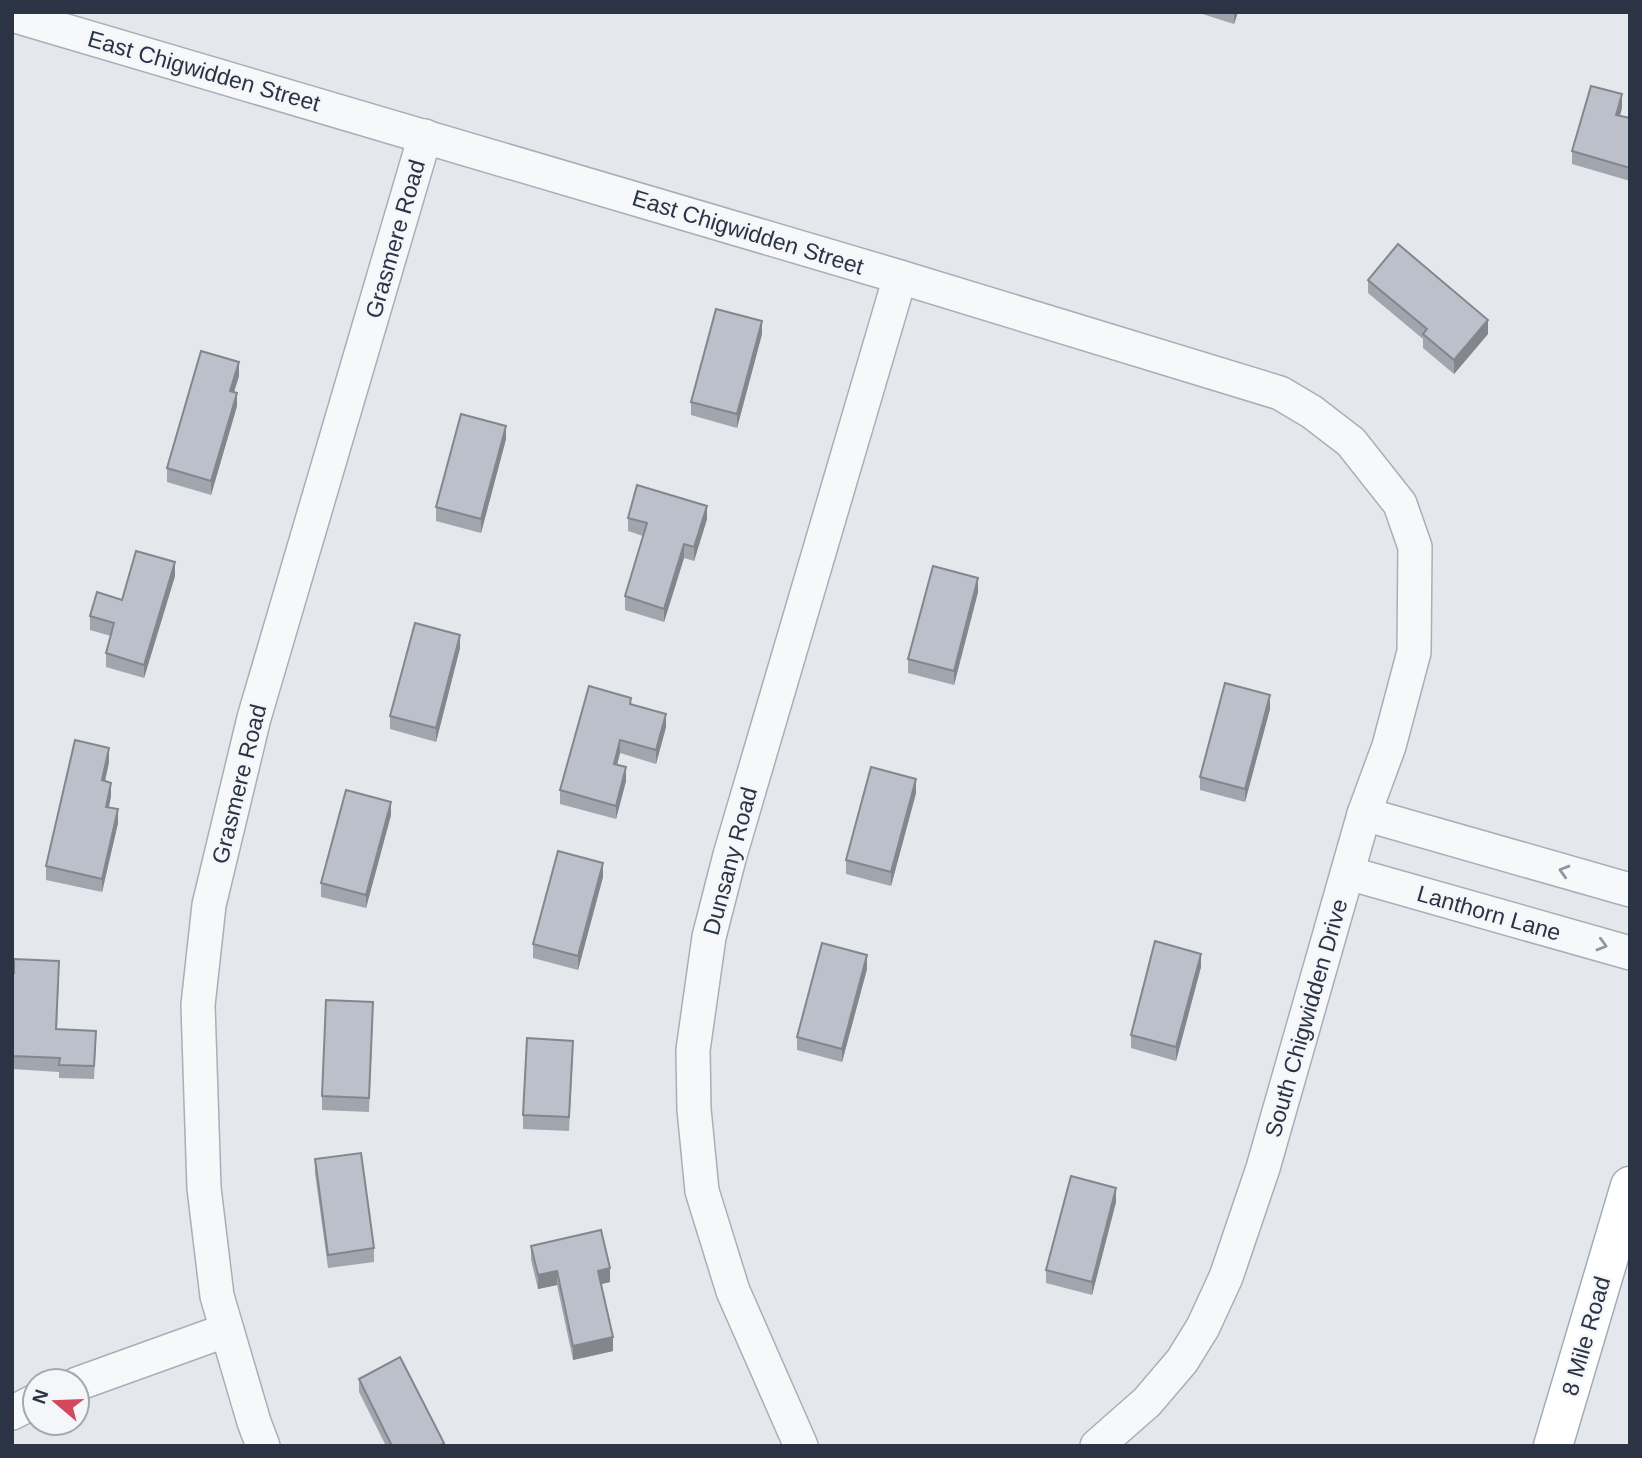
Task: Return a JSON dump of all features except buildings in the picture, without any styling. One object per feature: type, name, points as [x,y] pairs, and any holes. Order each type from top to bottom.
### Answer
[{"type":"main road","name":"8 Mile Road","points":[[1553,1446],[1630,1186]]},
{"type":"street","name":"East Chigwidden Street","points":[[12,15],[900,277],[1280,393],[1312,412],[1351,442],[1400,505],[1415,547]]},
{"type":"street","name":"Grasmere Road","points":[[263,1446],[218,1296],[204,1188],[198,1005],[209,905],[254,718],[425,136]]},
{"type":"street","name":"Dunsany Road","points":[[802,1446],[733,1291],[702,1191],[694,1109],[693,1049],[709,937],[730,855],[900,277]]},
{"type":"street","name":"South Chigwidden Drive","points":[[1097,1446],[1147,1402],[1182,1361],[1203,1327],[1226,1277],[1263,1168],[1364,814],[1390,746],[1414,652],[1415,547]]},
{"type":"street","points":[[1364,814],[1630,890]]},
{"type":"street","name":"Lanthorn Lane","points":[[1348,873],[1630,953]]},
{"type":"street","points":[[91,1379],[227,1330]]}]
